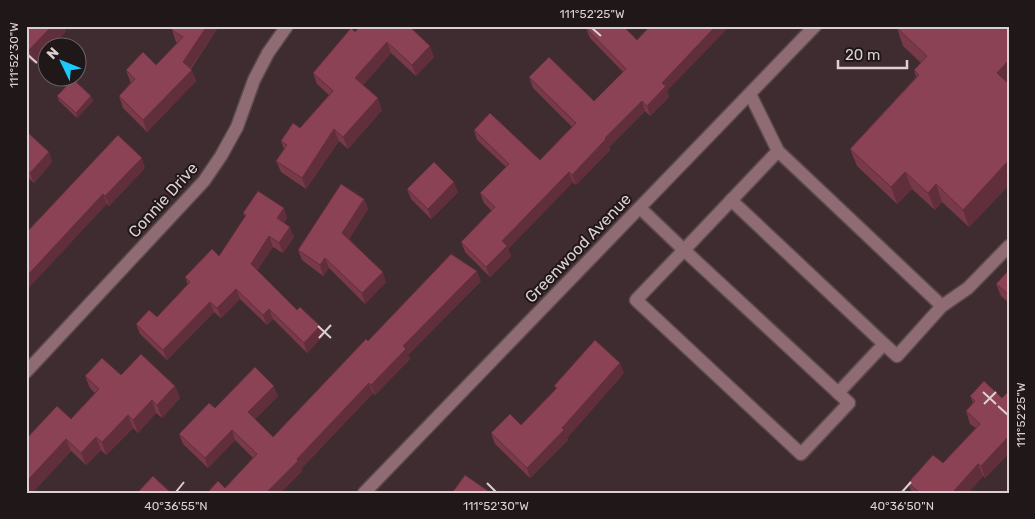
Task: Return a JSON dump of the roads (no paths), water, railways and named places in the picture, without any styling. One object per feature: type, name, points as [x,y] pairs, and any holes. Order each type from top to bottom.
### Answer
[{"type":"street","name":"Connie Drive","points":[[26,372],[204,181],[237,127],[254,80],[268,53],[287,26]]},
{"type":"street","name":"Greenwood Avenue","points":[[364,493],[814,26]]},
{"type":"street","points":[[750,94],[778,151],[942,306]]},
{"type":"street","points":[[640,208],[684,250],[849,403],[802,454],[636,300],[684,250],[778,151]]},
{"type":"street","points":[[731,200],[897,356],[942,306],[968,288],[1009,246]]},
{"type":"street","points":[[838,393],[884,344]]}]
